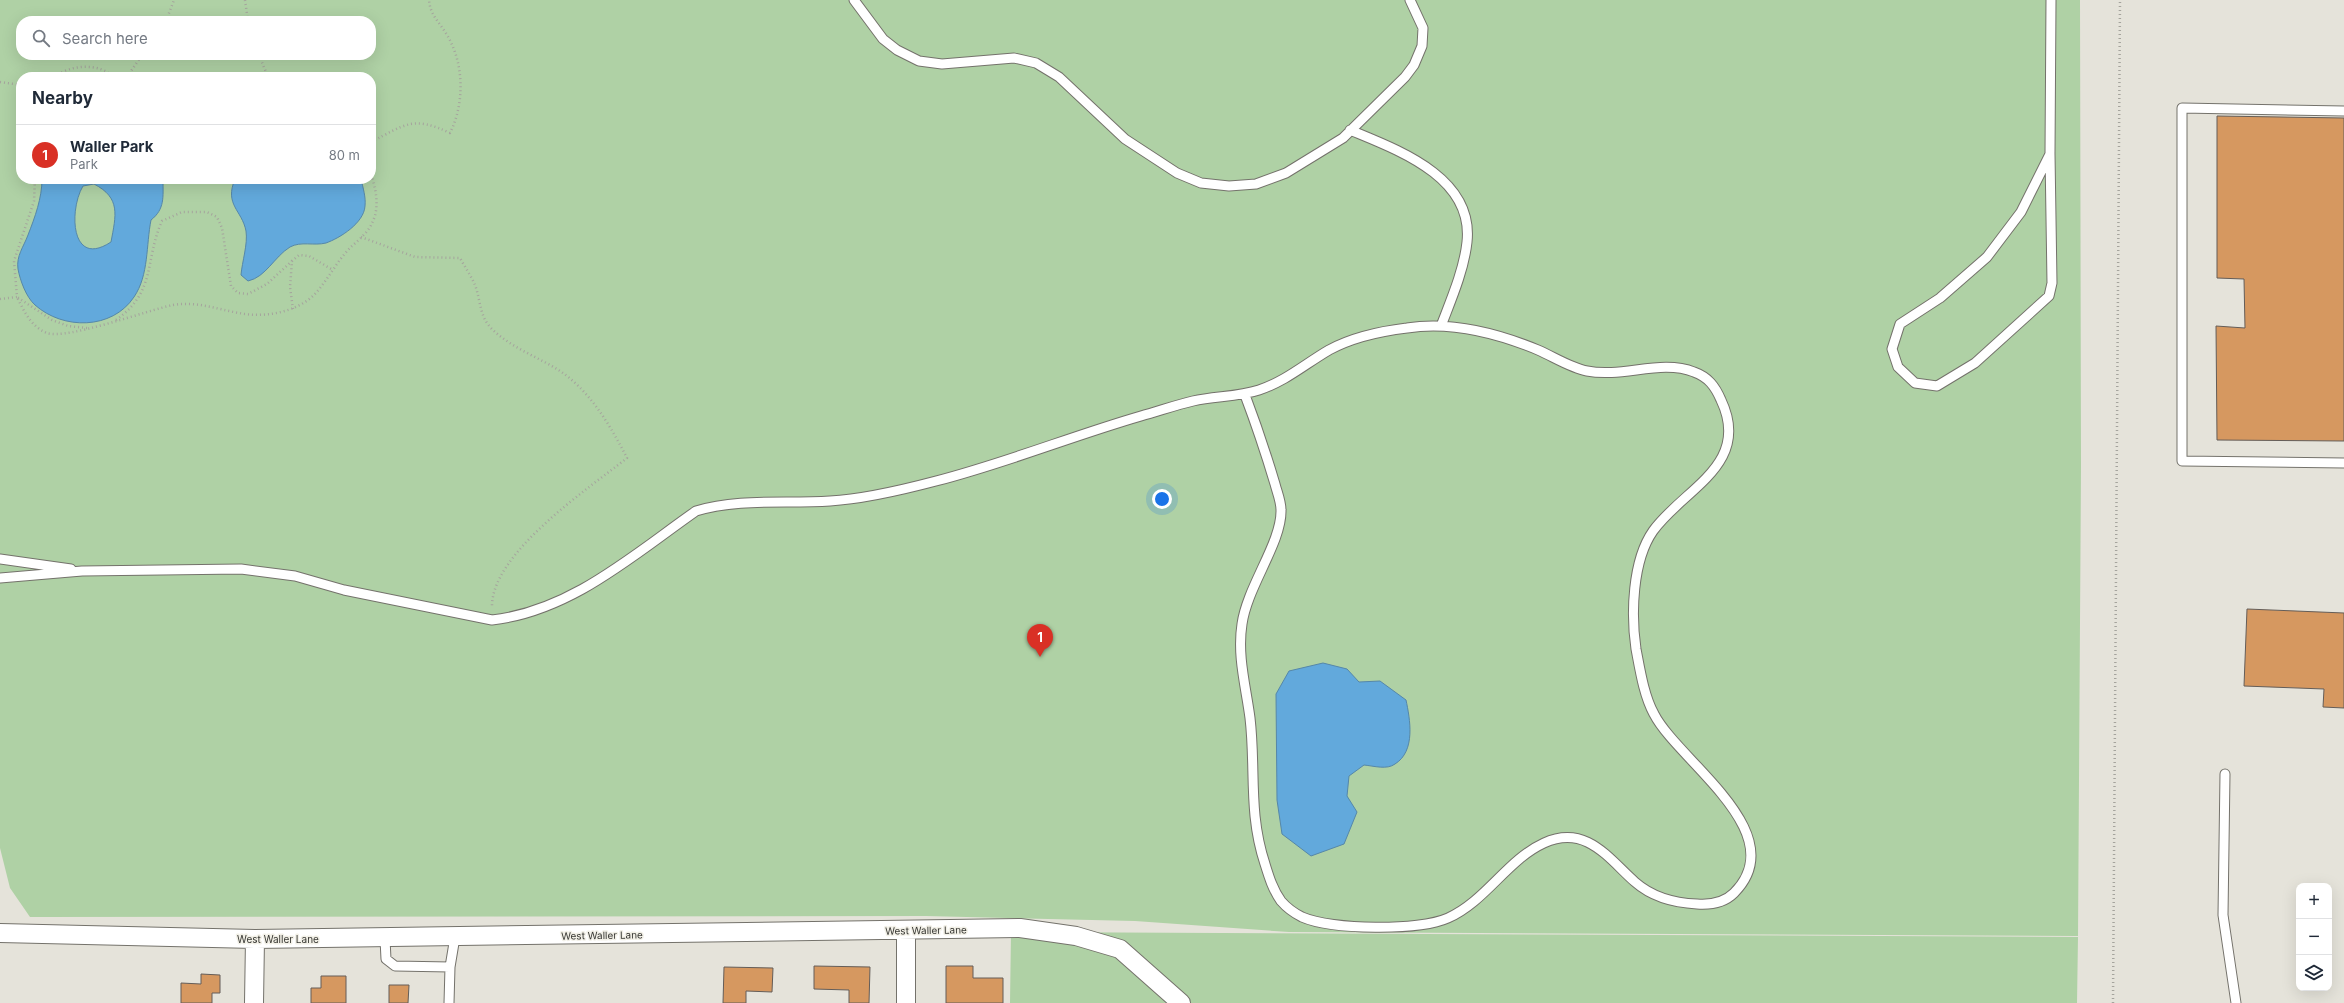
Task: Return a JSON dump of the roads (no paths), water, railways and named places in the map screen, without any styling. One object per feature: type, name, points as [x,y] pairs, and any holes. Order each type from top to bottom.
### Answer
[{"type":"street","name":"West Waller Lane","points":[[0,933],[255,939],[385,939],[1020,928],[1076,936],[1120,949],[1181,1003]]},
{"type":"street","points":[[906,931],[906,1003]]},
{"type":"street","points":[[254,1003],[255,939]]},
{"type":"lane","points":[[854,0],[883,39],[897,50],[919,61],[942,64],[1014,58],[1036,63],[1059,77],[1126,139],[1177,173],[1201,183],[1229,186],[1256,184],[1286,173],[1343,138],[1414,65],[1422,46],[1423,28],[1410,0]]},
{"type":"lane","points":[[2050,154],[2021,212],[1987,257],[1940,298],[1900,324],[1892,349],[1898,367],[1915,383],[1937,386],[1975,363],[2049,296],[2052,283],[2050,154],[2051,0]]},
{"type":"lane","points":[[2344,111],[2182,108],[2182,461],[2344,463]]},
{"type":"lane","points":[[1350,130],[1418,162],[1446,183],[1459,199],[1466,217],[1467,241],[1462,263],[1440,326]]},
{"type":"lane","points":[[0,578],[82,571],[241,569],[295,576],[344,590],[492,620],[516,618],[544,609],[578,592],[696,510],[713,506],[733,504],[837,501],[898,490],[1016,458],[1102,427],[1198,400],[1245,394],[1269,387],[1294,374],[1334,347],[1410,327],[1440,326],[1506,337],[1585,371],[1630,373],[1670,367],[1690,370],[1706,378],[1717,390],[1726,411],[1729,430],[1724,452],[1714,472],[1654,529],[1641,559],[1634,601],[1634,639],[1640,671],[1654,714],[1675,743],[1718,788],[1745,827],[1750,853],[1746,874],[1733,894],[1714,905],[1688,904],[1662,898],[1636,883],[1603,850],[1586,841],[1570,838],[1548,840],[1464,908],[1444,920],[1400,927],[1331,925],[1306,919],[1291,911],[1279,898],[1269,878],[1256,831],[1252,805],[1249,713],[1245,692],[1241,644],[1242,621],[1249,596],[1271,548],[1282,514],[1268,458],[1245,394]]},
{"type":"lane","points":[[0,559],[24,561],[82,571]]},
{"type":"lane","points":[[2225,774],[2223,916],[2236,1003]]},
{"type":"lane","points":[[449,1003],[450,967],[455,937]]},
{"type":"lane","points":[[385,939],[386,959],[395,966],[450,967]]},
{"type":"water","points":[[42,184],[94,184],[163,184],[161,207],[156,216],[151,220],[145,270],[139,288],[125,308],[113,316],[100,321],[87,323],[59,319],[46,313],[32,302],[22,283],[18,269],[18,260],[36,214]],"holes":[[[94,184],[103,189],[113,201],[115,215],[111,242],[97,248],[87,248],[80,242],[76,233],[76,208],[79,196],[83,186]]]},
{"type":"water","points":[[233,184],[362,184],[365,206],[364,212],[356,224],[338,238],[326,243],[294,245],[284,251],[260,275],[248,281],[241,275],[246,247],[246,231],[233,201],[232,188]]},
{"type":"water","points":[[1323,663],[1347,669],[1359,682],[1380,681],[1406,700],[1410,734],[1406,751],[1402,758],[1395,764],[1388,767],[1364,765],[1349,776],[1347,796],[1357,812],[1344,844],[1311,856],[1282,834],[1277,800],[1276,694],[1289,671]]},
{"type":"place","name":"Waller Park","points":[[1040,657]]}]
